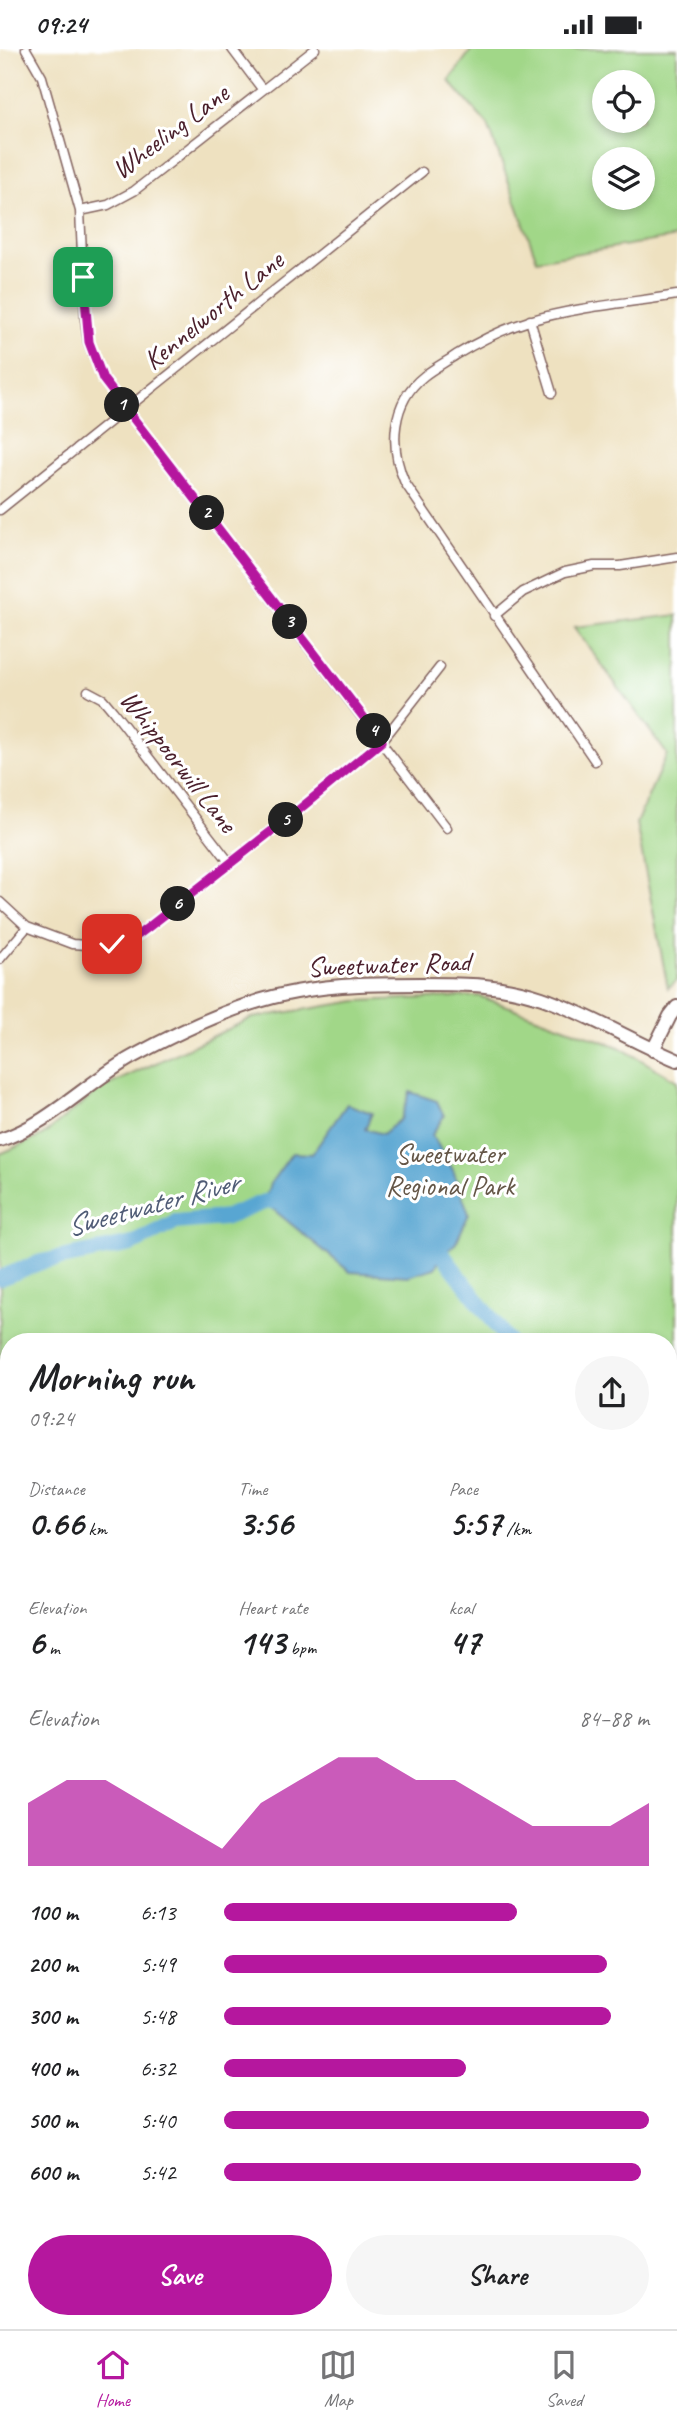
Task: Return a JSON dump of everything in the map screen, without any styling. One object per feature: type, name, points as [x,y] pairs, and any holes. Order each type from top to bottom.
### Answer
[{"type":"main road","name":"Sweetwater Road","points":[[0,1140],[17,1135],[44,1118],[96,1079],[133,1056],[193,1028],[265,999],[346,985],[498,986],[544,999],[677,1060]]},
{"type":"main road","points":[[653,1050],[677,1007]]},
{"type":"street","points":[[26,49],[42,76],[80,211],[85,319],[89,342],[103,379],[447,828]]},
{"type":"street","points":[[232,49],[262,89]]},
{"type":"street","name":"Wheeling Lane","points":[[80,211],[108,205],[134,191],[315,49]]},
{"type":"street","name":"Kennelworth Lane","points":[[0,510],[422,172]]},
{"type":"street","points":[[595,761],[405,484],[395,453],[395,431],[405,400],[425,376],[478,342],[530,320],[677,295]]},
{"type":"street","points":[[530,320],[552,393]]},
{"type":"street","points":[[494,615],[523,592],[565,572],[677,557]]},
{"type":"street","points":[[0,902],[27,927],[72,944],[92,946],[121,942],[138,935],[382,741],[440,667]]},
{"type":"street","name":"Whippoorwill Lane","points":[[88,691],[103,699],[113,711],[230,863]]},
{"type":"street","points":[[0,959],[27,927]]},
{"type":"green space","points":[[472,49],[677,49],[677,237],[537,260],[488,125],[449,81]]},
{"type":"green space","points":[[677,615],[677,980],[668,988],[636,823],[667,754],[574,627]]},
{"type":"green space","name":"Sweetwater Regional Park","points":[[479,996],[619,1047],[677,1081],[677,1333],[0,1333],[0,1154],[42,1136],[100,1089],[252,1018],[357,1001]]},
{"type":"water","points":[[410,1092],[437,1101],[444,1116],[432,1135],[453,1170],[469,1214],[456,1243],[443,1255],[435,1268],[408,1276],[350,1272],[264,1202],[270,1184],[292,1153],[312,1154],[347,1104],[372,1113],[365,1129],[383,1134],[401,1119]]},
{"type":"waterway","name":"Sweetwater River","points":[[0,1278],[41,1262],[132,1244],[175,1222],[224,1218],[264,1202],[285,1200]]},
{"type":"waterway","name":"Sweetwater River","points":[[426,1242],[443,1255],[502,1333]]},
{"type":"route","points":[[83,277],[89,342],[103,379],[382,741],[150,926],[138,935],[112,944]]}]
